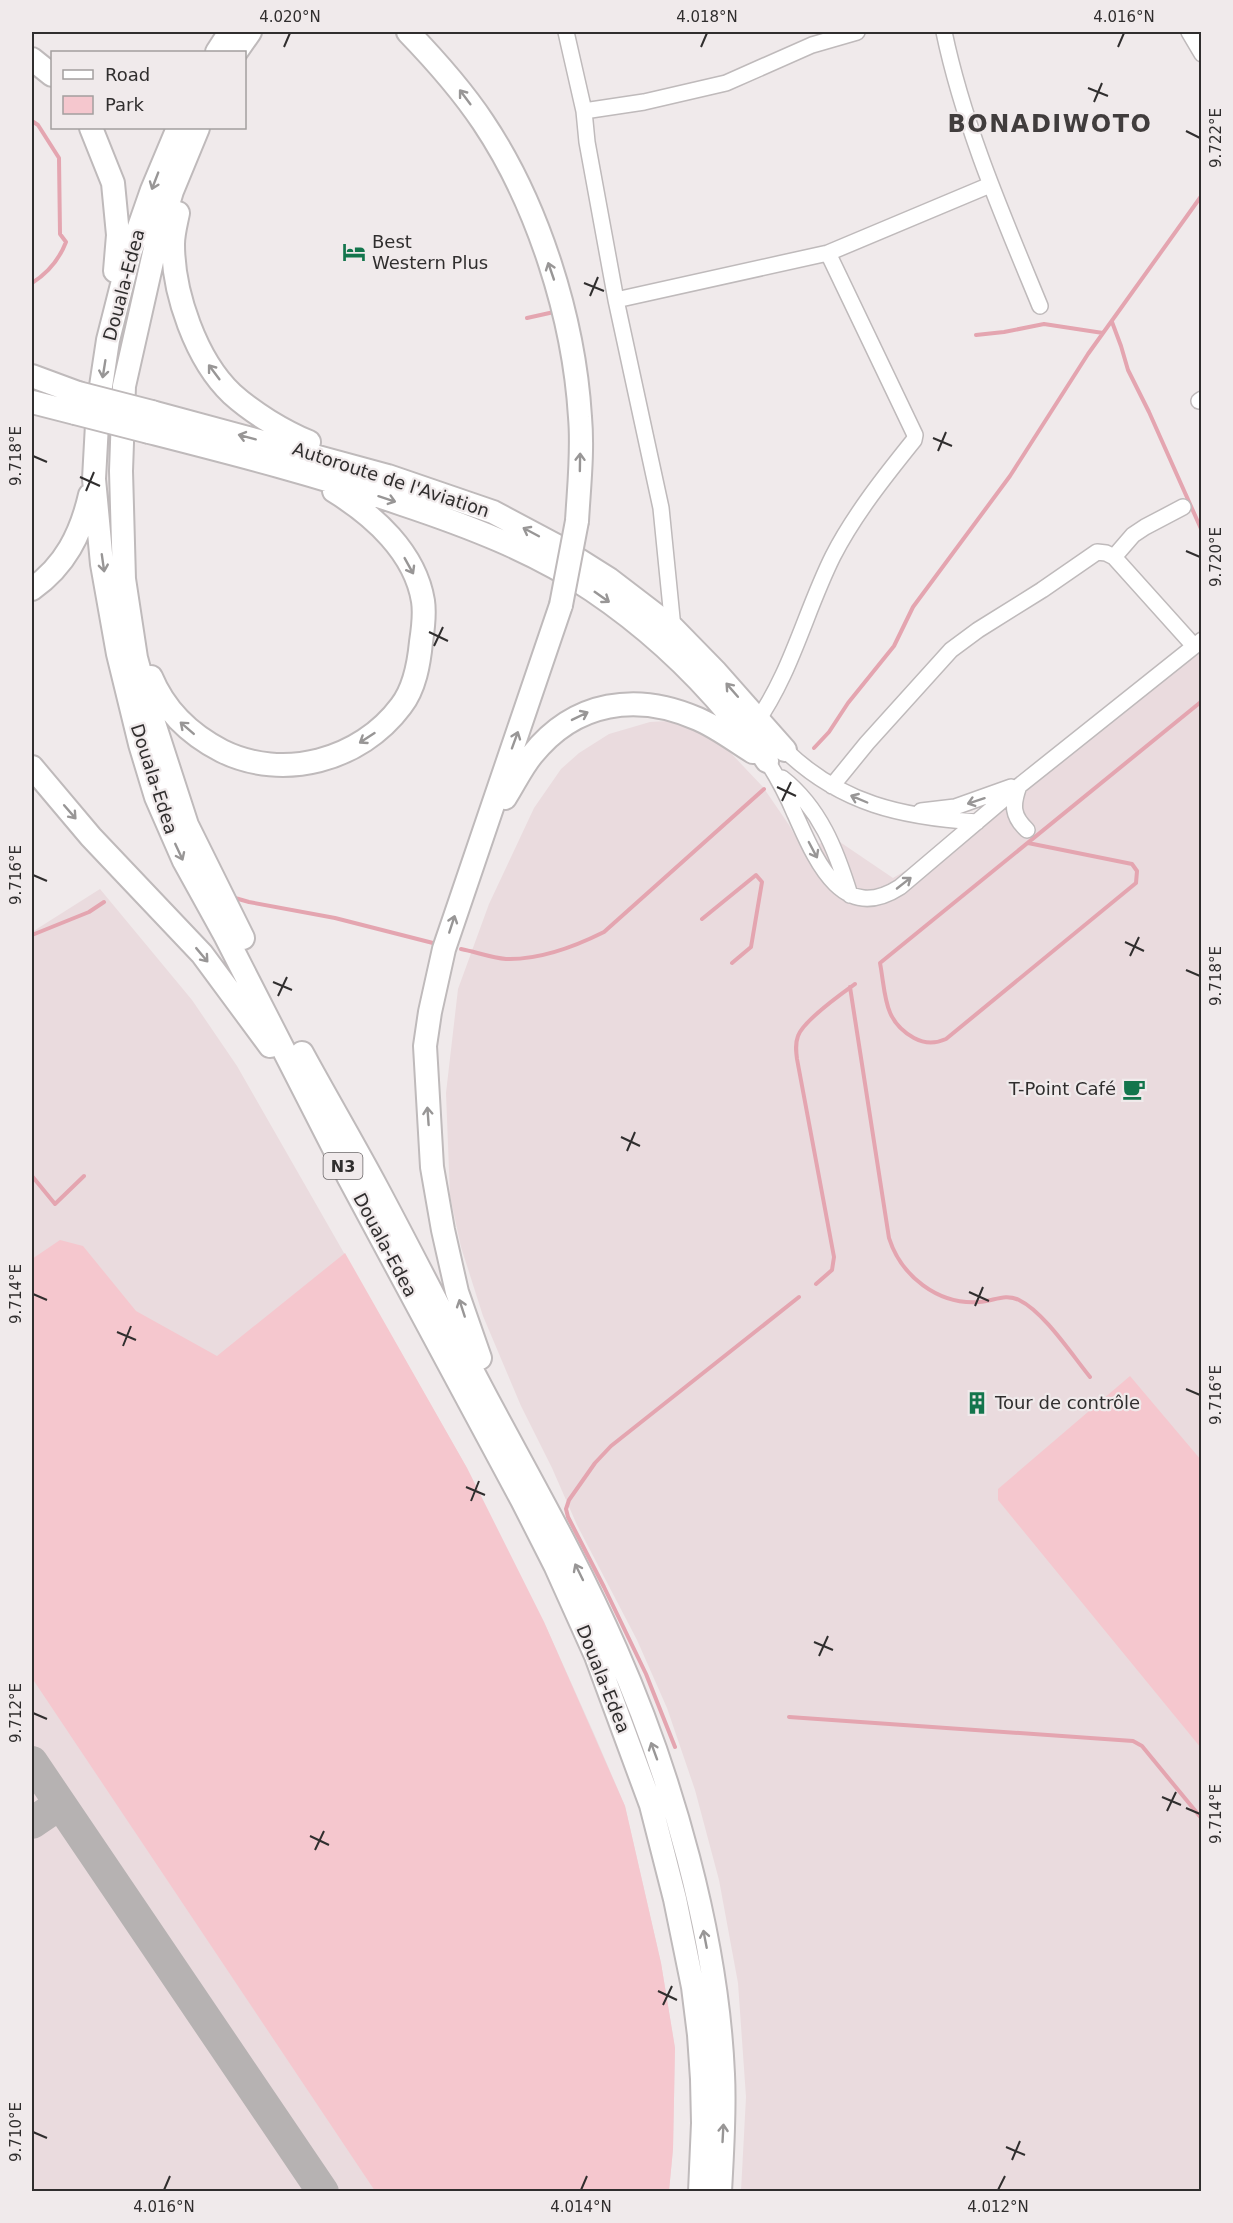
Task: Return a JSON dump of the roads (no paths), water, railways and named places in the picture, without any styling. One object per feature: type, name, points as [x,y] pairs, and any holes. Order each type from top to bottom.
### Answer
[{"type":"highway","points":[[218,51],[230,32]]},
{"type":"highway","points":[[237,51],[250,32]]},
{"type":"highway","points":[[244,51],[255,32]]},
{"type":"highway","points":[[408,32],[437,62],[483,122],[511,171],[533,218],[564,306],[580,416],[581,465],[577,521],[561,605],[444,949],[425,1046],[432,1167],[452,1271],[472,1340],[541,1497]]},
{"type":"highway","points":[[32,59],[51,74]]},
{"type":"highway","points":[[91,129],[113,183],[118,235],[108,340]]},
{"type":"highway","name":"Douala-Edea","points":[[178,129],[152,190],[130,253],[108,340],[98,406],[94,479],[102,564],[118,654],[140,744],[156,797],[184,861],[241,965],[311,1103],[555,1565],[596,1656],[651,1805],[675,1899],[693,1987],[699,2035],[703,2123],[700,2192]]},
{"type":"highway","name":"Douala-Edea","points":[[198,129],[172,191],[156,244],[124,386],[122,471],[124,579],[136,658],[152,717],[187,825],[293,1036],[377,1188],[580,1572],[617,1652],[673,1803],[693,1882],[716,1994],[724,2126],[720,2192]]},
{"type":"highway","points":[[205,129],[182,190],[173,243],[180,295],[193,335],[210,369],[232,394],[284,431],[388,476]]},
{"type":"highway","name":"Autoroute de l'Aviation","points":[[32,376],[77,403]]},
{"type":"highway","name":"Autoroute de l'Aviation","points":[[32,403],[77,403],[150,422],[388,476],[493,512],[555,545],[609,579],[673,628],[716,672],[776,762]]},
{"type":"highway","name":"Autoroute de l'Aviation","points":[[150,422],[479,531],[548,564],[590,589],[662,643],[709,690],[753,728]]},
{"type":"highway","points":[[124,579],[141,655],[160,697],[184,726],[207,743],[237,758],[276,765],[309,764],[344,752],[374,735],[402,705],[418,670],[423,600],[412,569],[380,525],[359,506],[305,472]]},
{"type":"highway","points":[[32,589],[43,582],[64,560],[80,531],[94,479]]},
{"type":"highway","points":[[480,841],[531,755],[557,729],[584,713],[617,704],[646,704],[700,719],[776,762]]},
{"type":"highway","points":[[32,767],[91,837],[202,954],[311,1103]]},
{"type":"street","points":[[566,32],[584,111],[587,142],[616,300],[661,508],[673,628]]},
{"type":"street","points":[[584,111],[644,102],[726,83],[812,45],[857,32]]},
{"type":"street","points":[[944,32],[953,72],[990,185],[1040,306]]},
{"type":"street","points":[[1189,32],[1202,54]]},
{"type":"street","points":[[616,300],[828,253],[990,185]]},
{"type":"street","points":[[753,728],[774,692],[799,639],[833,557],[854,521],[914,440],[915,435],[828,253]]},
{"type":"street","points":[[1114,557],[1139,531],[1183,507]]},
{"type":"street","points":[[776,762],[824,826],[839,858],[850,895],[870,898],[889,894],[1024,782],[1198,643],[1114,557],[1097,552],[986,624],[951,650],[867,743],[832,786]]},
{"type":"street","name":"Autoroute de l'Aviation","points":[[776,762],[802,766],[855,798],[899,812],[938,819],[977,822]]},
{"type":"street","name":"Autoroute de l'Aviation","points":[[776,762],[815,856],[834,883],[850,895]]},
{"type":"street","points":[[899,812],[955,807],[1024,782]]},
{"type":"street","points":[[1024,782],[1016,796],[1015,813],[1017,820],[1027,830]]},
{"type":"waterway","points":[[32,121],[38,125],[59,158],[60,234],[66,242],[52,266],[32,283]]},
{"type":"waterway","points":[[814,748],[829,732],[848,703],[894,646],[913,607],[1010,476],[1088,354],[1202,195]]},
{"type":"waterway","points":[[527,318],[554,312]]},
{"type":"waterway","points":[[1112,322],[1128,370],[1202,531]]},
{"type":"waterway","points":[[976,335],[1044,324],[1103,333]]},
{"type":"waterway","points":[[1028,843],[1132,864],[1137,871],[1136,883],[946,1039],[930,1043],[914,1038],[896,1024],[891,1015],[885,996],[880,963],[1202,701]]},
{"type":"waterway","points":[[461,949],[506,959],[519,959],[557,951],[604,932],[764,789]]},
{"type":"waterway","points":[[702,919],[756,875],[762,882],[751,947],[732,963]]},
{"type":"waterway","points":[[235,898],[335,918],[433,943]]},
{"type":"waterway","points":[[32,935],[89,912],[104,902]]},
{"type":"waterway","points":[[816,1284],[832,1270],[834,1257],[797,1059],[796,1042],[807,1023],[855,984]]},
{"type":"waterway","points":[[850,987],[889,1238],[902,1264],[923,1285],[949,1299],[964,1302],[979,1302],[1004,1297],[1019,1300],[1048,1324],[1090,1377]]},
{"type":"waterway","points":[[32,1176],[55,1204],[84,1176]]},
{"type":"waterway","points":[[675,1747],[646,1674],[566,1509],[569,1500],[595,1463],[611,1446],[799,1297]]},
{"type":"waterway","points":[[789,1717],[1133,1741],[1142,1746],[1202,1819]]},
{"type":"place","name":"Best Western Plus","points":[[354,252]]},
{"type":"place","name":"T-Point Café","points":[[1134,1089]]},
{"type":"place","name":"Tour de contrôle","points":[[977,1403]]},
{"type":"district","name":"BONADIWOTO","points":[[1050,124]]}]
